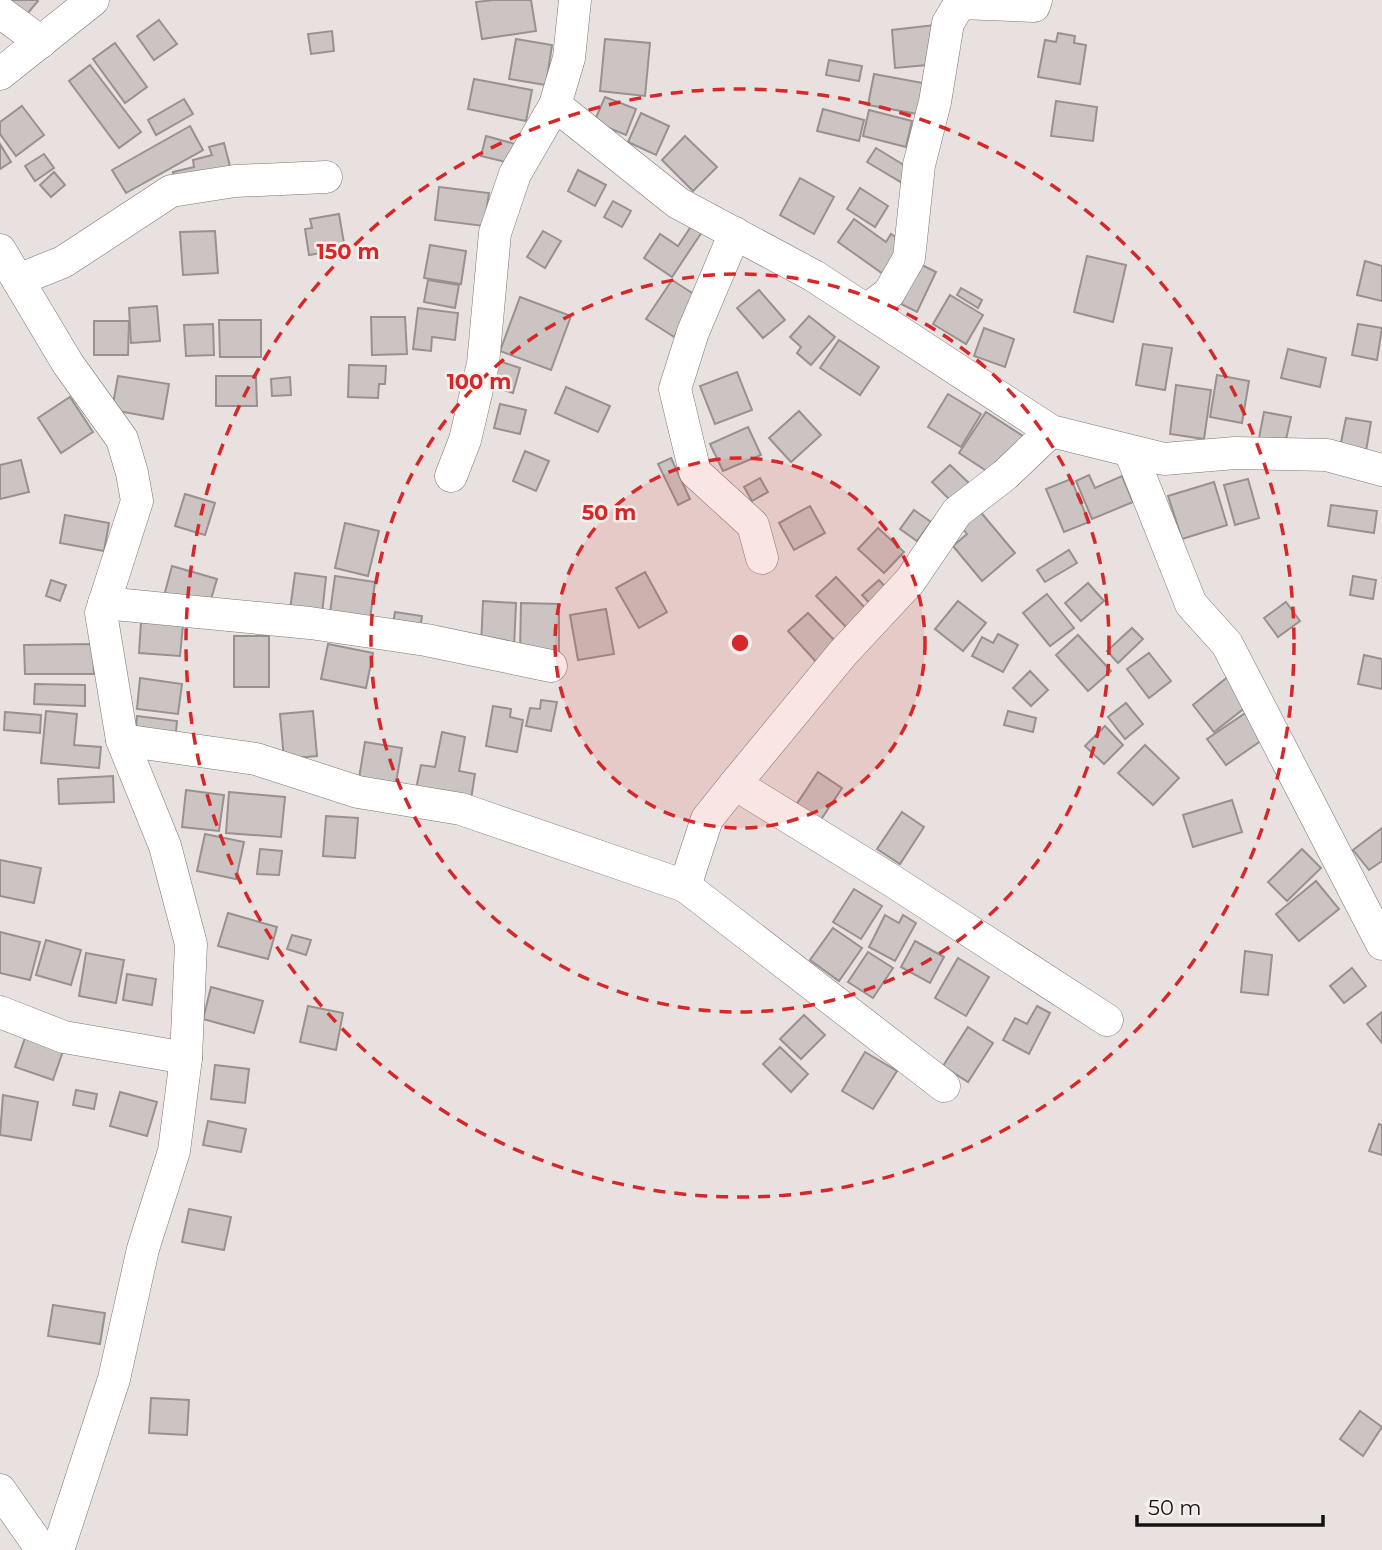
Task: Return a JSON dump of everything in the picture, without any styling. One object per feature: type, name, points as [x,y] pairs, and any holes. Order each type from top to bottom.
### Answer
[{"type":"street","points":[[0,74],[93,0]]},
{"type":"street","points":[[451,476],[465,440],[483,365],[495,233],[515,174],[555,104],[569,58],[575,0]]},
{"type":"street","points":[[866,310],[889,293],[909,258],[919,165],[935,102],[948,23],[960,3],[1034,6],[1036,0]]},
{"type":"street","points":[[0,12],[41,42]]},
{"type":"street","points":[[555,104],[678,203],[814,276],[1051,430],[1164,459],[1235,453],[1381,461]]},
{"type":"street","points":[[18,280],[63,262],[171,191],[235,181],[326,177]]},
{"type":"street","points":[[735,233],[693,332],[675,389],[695,472],[753,525],[762,558]]},
{"type":"street","points":[[0,250],[68,364],[122,439],[132,473],[137,501],[101,613],[122,740],[165,846],[191,944],[186,1058],[174,1151],[143,1249],[114,1379],[58,1550]]},
{"type":"street","points":[[685,886],[708,819],[735,784],[843,653],[909,581],[957,512],[1005,475],[1051,430]]},
{"type":"street","points":[[1130,451],[1191,604],[1227,643],[1382,944]]},
{"type":"street","points":[[104,603],[310,623],[426,640],[551,666]]},
{"type":"street","points":[[122,740],[256,760],[358,792],[461,809],[685,886],[944,1086]]},
{"type":"street","points":[[735,784],[891,880],[1107,1020]]},
{"type":"street","points":[[0,1012],[64,1037],[186,1058]]},
{"type":"street","points":[[0,1490],[42,1550]]},
{"type":"building","points":[[0,0],[37,0],[38,1],[22,20]]},
{"type":"building","points":[[531,0],[536,31],[482,39],[476,2]]},
{"type":"building","points":[[159,20],[177,44],[154,60],[137,36]]},
{"type":"building","points":[[934,25],[938,64],[895,68],[892,30]]},
{"type":"building","points":[[332,31],[334,51],[311,54],[308,34]]},
{"type":"building","points":[[1058,33],[1075,36],[1074,43],[1086,45],[1080,84],[1038,77],[1045,40],[1056,42]]},
{"type":"building","points":[[516,39],[552,45],[546,85],[509,79]]},
{"type":"building","points":[[605,39],[650,43],[645,96],[600,91]]},
{"type":"building","points":[[115,43],[147,87],[125,103],[93,59]]},
{"type":"building","points":[[829,60],[862,66],[859,81],[826,75]]},
{"type":"building","points":[[90,65],[141,132],[119,148],[69,81]]},
{"type":"building","points":[[874,74],[928,84],[923,115],[868,105]]},
{"type":"building","points":[[474,79],[532,90],[526,121],[468,109]]},
{"type":"building","points":[[605,97],[636,109],[626,135],[594,122]]},
{"type":"building","points":[[184,99],[193,114],[156,135],[148,120]]},
{"type":"building","points":[[1056,101],[1097,107],[1093,141],[1051,136]]},
{"type":"building","points":[[22,106],[44,135],[16,156],[0,134],[0,122]]},
{"type":"building","points":[[823,109],[864,120],[859,141],[817,131]]},
{"type":"building","points":[[869,110],[912,121],[906,147],[863,136]]},
{"type":"building","points":[[641,113],[669,126],[656,155],[628,142]]},
{"type":"building","points":[[190,126],[203,150],[126,193],[112,170]]},
{"type":"building","points":[[486,136],[515,144],[510,163],[481,156]]},
{"type":"building","points":[[685,136],[717,167],[693,191],[662,160]]},
{"type":"building","points":[[224,143],[231,170],[176,184],[173,172],[194,167],[193,160],[212,155],[209,147]]},
{"type":"building","points":[[0,144],[11,162],[0,169]]},
{"type":"building","points":[[876,148],[912,170],[904,184],[867,162]]},
{"type":"building","points":[[44,154],[54,168],[35,181],[25,166]]},
{"type":"building","points":[[578,170],[606,185],[595,206],[568,191]]},
{"type":"building","points":[[54,172],[65,185],[51,197],[40,185]]},
{"type":"building","points":[[800,178],[834,197],[814,234],[780,215]]},
{"type":"building","points":[[439,187],[489,193],[484,226],[435,220]]},
{"type":"building","points":[[860,188],[888,206],[875,227],[847,209]]},
{"type":"building","points":[[613,201],[631,211],[622,227],[604,217]]},
{"type":"building","points":[[339,214],[345,249],[309,255],[305,229],[312,228],[310,219]]},
{"type":"building","points":[[854,219],[886,242],[891,234],[908,245],[886,276],[838,242]]},
{"type":"building","points":[[692,225],[702,232],[672,277],[644,258],[660,234],[678,246]]},
{"type":"building","points":[[215,231],[218,273],[183,275],[180,232]]},
{"type":"building","points":[[543,231],[561,241],[545,268],[527,257]]},
{"type":"building","points":[[430,245],[466,251],[461,284],[424,278]]},
{"type":"building","points":[[1087,256],[1126,265],[1113,322],[1074,312]]},
{"type":"building","points":[[1365,261],[1382,266],[1382,301],[1357,295]]},
{"type":"building","points":[[920,264],[936,272],[917,312],[901,304]]},
{"type":"building","points":[[428,280],[459,285],[455,308],[424,302]]},
{"type":"building","points":[[672,280],[700,298],[674,337],[646,319]]},
{"type":"building","points":[[961,288],[982,300],[978,308],[957,295]]},
{"type":"building","points":[[759,290],[785,320],[763,338],[737,308]]},
{"type":"building","points":[[950,295],[983,315],[966,344],[933,324]]},
{"type":"building","points":[[520,297],[571,316],[551,370],[500,351]]},
{"type":"building","points":[[157,306],[160,341],[131,343],[129,308]]},
{"type":"building","points":[[418,308],[458,313],[455,340],[432,337],[431,351],[413,349]]},
{"type":"building","points":[[809,316],[835,337],[811,365],[797,353],[801,347],[790,337]]},
{"type":"building","points":[[371,317],[405,317],[407,354],[372,355]]},
{"type":"building","points":[[219,320],[261,320],[261,357],[220,357]]},
{"type":"building","points":[[94,321],[129,321],[128,355],[94,355]]},
{"type":"building","points":[[213,324],[214,355],[186,356],[184,325]]},
{"type":"building","points":[[1358,324],[1382,328],[1377,360],[1352,355]]},
{"type":"building","points":[[984,328],[1014,339],[1005,367],[974,356]]},
{"type":"building","points":[[839,340],[879,367],[860,395],[820,368]]},
{"type":"building","points":[[1143,344],[1172,348],[1165,390],[1136,385]]},
{"type":"building","points":[[1288,349],[1326,358],[1320,387],[1281,378]]},
{"type":"building","points":[[496,360],[520,368],[513,393],[488,385]]},
{"type":"building","points":[[349,365],[386,366],[385,384],[379,384],[378,398],[348,397]]},
{"type":"building","points":[[737,372],[752,410],[715,424],[700,386]]},
{"type":"building","points":[[1217,375],[1249,381],[1242,423],[1210,417]]},
{"type":"building","points":[[118,376],[169,384],[163,419],[112,410]]},
{"type":"building","points":[[216,376],[256,376],[257,406],[216,406]]},
{"type":"building","points":[[290,377],[291,395],[272,396],[271,379]]},
{"type":"building","points":[[1176,385],[1211,390],[1204,439],[1170,434]]},
{"type":"building","points":[[566,387],[610,406],[598,432],[555,413]]},
{"type":"building","points":[[948,394],[981,414],[961,447],[928,427]]},
{"type":"building","points":[[70,397],[93,432],[61,453],[38,418]]},
{"type":"building","points":[[500,404],[526,410],[520,434],[494,428]]},
{"type":"building","points":[[799,411],[821,435],[791,462],[769,438]]},
{"type":"building","points":[[986,412],[1023,436],[996,477],[959,453]]},
{"type":"building","points":[[1264,412],[1291,417],[1285,444],[1259,438]]},
{"type":"building","points":[[1346,418],[1371,422],[1366,451],[1340,447]]},
{"type":"building","points":[[748,427],[761,455],[723,471],[710,444]]},
{"type":"building","points":[[525,451],[549,461],[536,491],[513,481]]},
{"type":"building","points":[[671,458],[690,499],[678,505],[658,464]]},
{"type":"building","points":[[21,460],[29,492],[0,499],[0,465]]},
{"type":"building","points":[[950,465],[970,484],[952,502],[932,482]]},
{"type":"building","points":[[1089,475],[1095,488],[1122,476],[1133,502],[1092,519],[1076,481]]},
{"type":"building","points":[[760,478],[768,492],[752,501],[744,487]]},
{"type":"building","points":[[1071,479],[1089,522],[1064,532],[1046,489]]},
{"type":"building","points":[[1248,479],[1259,518],[1235,525],[1224,485]]},
{"type":"building","points":[[1214,482],[1227,525],[1182,539],[1168,496]]},
{"type":"building","points":[[185,494],[215,503],[205,535],[175,526]]},
{"type":"building","points":[[1331,505],[1377,511],[1374,533],[1328,526]]},
{"type":"building","points":[[810,506],[825,533],[794,550],[779,523]]},
{"type":"building","points":[[978,509],[1015,553],[982,581],[953,546],[967,534],[960,525]]},
{"type":"building","points":[[914,510],[931,522],[917,541],[900,529]]},
{"type":"building","points":[[65,515],[109,523],[104,551],[60,543]]},
{"type":"building","points":[[345,523],[379,531],[368,576],[335,568]]},
{"type":"building","points":[[878,528],[904,552],[884,573],[858,549]]},
{"type":"building","points":[[1069,550],[1077,563],[1045,582],[1037,570]]},
{"type":"building","points":[[172,566],[217,579],[208,609],[164,596]]},
{"type":"building","points":[[645,572],[667,612],[639,628],[616,588]]},
{"type":"building","points":[[295,573],[326,577],[322,614],[290,610]]},
{"type":"building","points":[[335,576],[375,582],[369,626],[329,620]]},
{"type":"building","points":[[1353,576],[1376,580],[1373,599],[1350,595]]},
{"type":"building","points":[[836,577],[868,611],[848,629],[816,596]]},
{"type":"building","points":[[51,580],[66,585],[60,601],[46,596]]},
{"type":"building","points":[[879,580],[890,592],[873,607],[862,595]]},
{"type":"building","points":[[1088,583],[1104,601],[1081,621],[1065,603]]},
{"type":"building","points":[[1047,594],[1074,628],[1050,646],[1023,613]]},
{"type":"building","points":[[483,601],[516,603],[514,648],[481,646]]},
{"type":"building","points":[[958,601],[986,623],[963,651],[935,629]]},
{"type":"building","points":[[1286,602],[1300,621],[1278,637],[1264,618]]},
{"type":"building","points":[[521,603],[559,604],[559,654],[520,653]]},
{"type":"building","points":[[606,609],[614,654],[578,660],[570,615]]},
{"type":"building","points":[[395,612],[422,616],[419,635],[392,630]]},
{"type":"building","points":[[808,613],[839,645],[818,664],[788,631]]},
{"type":"building","points":[[141,622],[183,625],[180,656],[139,653]]},
{"type":"building","points":[[1132,628],[1143,639],[1118,663],[1107,651]]},
{"type":"building","points":[[998,634],[1018,645],[1003,672],[972,656],[982,637],[993,643]]},
{"type":"building","points":[[1078,635],[1111,671],[1088,691],[1056,655]]},
{"type":"building","points":[[234,636],[269,636],[269,687],[234,687]]},
{"type":"building","points":[[93,644],[94,674],[25,674],[24,645]]},
{"type":"building","points":[[328,644],[373,653],[366,688],[321,679]]},
{"type":"building","points":[[1149,653],[1171,681],[1149,698],[1127,669]]},
{"type":"building","points":[[1364,655],[1382,659],[1382,689],[1358,684]]},
{"type":"building","points":[[1030,671],[1048,690],[1031,706],[1013,688]]},
{"type":"building","points":[[1229,676],[1251,703],[1214,732],[1193,705]]},
{"type":"building","points":[[140,678],[182,684],[178,714],[137,709]]},
{"type":"building","points":[[35,684],[85,685],[85,706],[34,704]]},
{"type":"building","points":[[541,700],[557,702],[551,731],[526,726],[530,708],[540,709]]},
{"type":"building","points":[[1126,703],[1143,724],[1125,739],[1108,717]]},
{"type":"building","points":[[493,706],[511,709],[510,717],[523,720],[517,752],[486,746]]},
{"type":"building","points":[[46,711],[77,714],[74,745],[101,747],[99,768],[41,763]]},
{"type":"building","points":[[313,711],[317,756],[284,759],[280,714]]},
{"type":"building","points":[[1008,711],[1036,718],[1033,732],[1004,725]]},
{"type":"building","points":[[5,712],[41,715],[40,733],[4,730]]},
{"type":"building","points":[[1247,712],[1265,738],[1226,765],[1207,739]]},
{"type":"building","points":[[137,716],[177,721],[175,743],[135,737]]},
{"type":"building","points":[[1105,726],[1123,745],[1104,764],[1085,746]]},
{"type":"building","points":[[442,732],[465,737],[459,771],[475,774],[471,799],[416,789],[421,765],[435,767]]},
{"type":"building","points":[[365,742],[402,748],[396,783],[359,778]]},
{"type":"building","points":[[1145,745],[1179,778],[1153,805],[1118,773]]},
{"type":"building","points":[[818,772],[842,788],[820,821],[796,805]]},
{"type":"building","points":[[113,776],[114,802],[59,804],[58,779]]},
{"type":"building","points":[[186,790],[224,795],[219,831],[182,827]]},
{"type":"building","points":[[229,792],[285,797],[281,837],[226,833]]},
{"type":"building","points":[[1232,800],[1242,832],[1193,847],[1183,815]]},
{"type":"building","points":[[902,812],[924,827],[900,864],[877,849]]},
{"type":"building","points":[[326,816],[358,818],[355,858],[323,856]]},
{"type":"building","points":[[1382,828],[1382,861],[1369,870],[1353,850]]},
{"type":"building","points":[[205,834],[244,842],[236,879],[197,871]]},
{"type":"building","points":[[260,849],[282,851],[279,875],[257,874]]},
{"type":"building","points":[[1302,849],[1321,868],[1287,901],[1268,882]]},
{"type":"building","points":[[0,860],[41,868],[34,903],[0,896]]},
{"type":"building","points":[[1316,881],[1339,909],[1299,941],[1276,914]]},
{"type":"building","points":[[854,889],[882,906],[861,939],[833,922]]},
{"type":"building","points":[[228,913],[277,927],[268,959],[218,946]]},
{"type":"building","points":[[885,915],[899,923],[903,915],[916,923],[895,961],[869,947]]},
{"type":"building","points":[[833,928],[862,948],[839,981],[810,960]]},
{"type":"building","points":[[0,932],[40,942],[30,980],[0,973]]},
{"type":"building","points":[[292,935],[311,940],[306,955],[287,949]]},
{"type":"building","points":[[46,940],[81,950],[71,985],[36,975]]},
{"type":"building","points":[[915,941],[944,957],[930,983],[901,967]]},
{"type":"building","points":[[1245,951],[1272,955],[1268,995],[1241,992]]},
{"type":"building","points":[[868,952],[893,968],[873,998],[848,982]]},
{"type":"building","points":[[86,953],[124,960],[116,1003],[79,996]]},
{"type":"building","points":[[958,958],[989,977],[966,1016],[935,998]]},
{"type":"building","points":[[1352,968],[1366,986],[1344,1003],[1330,986]]},
{"type":"building","points":[[127,974],[156,979],[152,1005],[123,1000]]},
{"type":"building","points":[[211,987],[263,1001],[254,1033],[203,1019]]},
{"type":"building","points":[[308,1006],[343,1013],[336,1050],[300,1042]]},
{"type":"building","points":[[1037,1006],[1050,1013],[1029,1054],[1003,1040],[1015,1018],[1027,1024]]},
{"type":"building","points":[[1382,1012],[1382,1043],[1367,1024]]},
{"type":"building","points":[[804,1015],[825,1035],[801,1059],[780,1039]]},
{"type":"building","points":[[968,1027],[993,1043],[968,1082],[943,1066]]},
{"type":"building","points":[[26,1035],[64,1048],[53,1080],[15,1067]]},
{"type":"building","points":[[780,1047],[808,1074],[791,1092],[763,1064]]},
{"type":"building","points":[[865,1052],[897,1071],[873,1109],[842,1091]]},
{"type":"building","points":[[215,1065],[249,1069],[245,1103],[211,1099]]},
{"type":"building","points":[[76,1090],[97,1094],[94,1109],[73,1105]]},
{"type":"building","points":[[120,1092],[157,1102],[147,1136],[110,1126]]},
{"type":"building","points":[[3,1095],[38,1102],[31,1140],[0,1135]]},
{"type":"building","points":[[208,1121],[246,1129],[241,1152],[203,1145]]},
{"type":"building","points":[[1379,1124],[1382,1125],[1382,1155],[1369,1151]]},
{"type":"building","points":[[189,1209],[231,1217],[224,1250],[182,1242]]},
{"type":"building","points":[[53,1305],[105,1313],[100,1344],[48,1336]]},
{"type":"building","points":[[151,1398],[189,1400],[187,1435],[149,1433]]},
{"type":"building","points":[[1360,1411],[1382,1427],[1363,1456],[1340,1439]]}]
